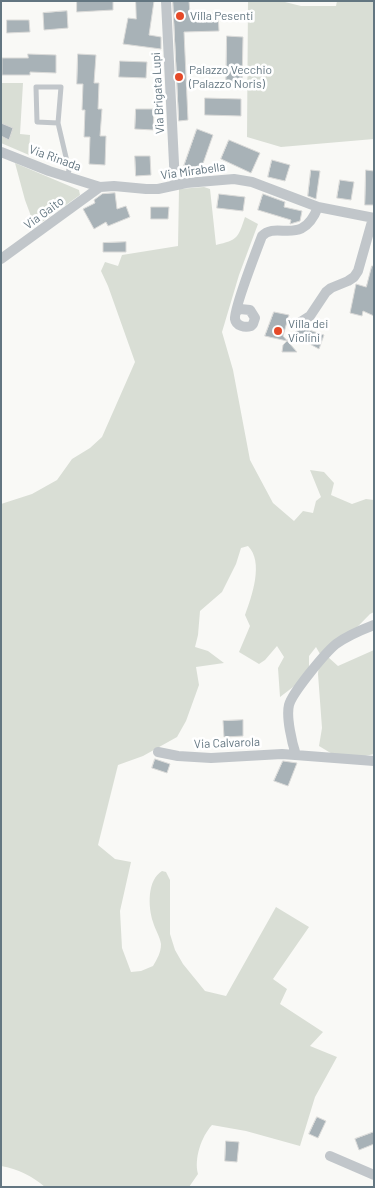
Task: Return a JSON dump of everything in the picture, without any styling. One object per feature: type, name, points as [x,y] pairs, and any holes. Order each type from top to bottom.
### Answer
[{"type":"street","name":"Via Brigata Lupi","points":[[166,1],[175,184]]},
{"type":"street","name":"Via Rinada","points":[[1,152],[100,187]]},
{"type":"street","name":"Via Mirabella","points":[[100,187],[114,186],[146,190],[175,184],[234,179],[252,182],[318,207],[374,218]]},
{"type":"street","name":"Via Gaito","points":[[1,259],[100,187]]},
{"type":"street","points":[[237,311],[262,236],[271,232],[303,228],[310,223],[318,207]]},
{"type":"street","points":[[296,325],[310,316],[326,292],[354,276],[358,271],[374,218]]},
{"type":"street","points":[[296,755],[289,711],[292,698],[336,644],[374,625]]},
{"type":"street","name":"Via Calvarola","points":[[158,752],[178,756],[211,758],[282,754],[374,761]]},
{"type":"street","points":[[330,1156],[374,1175]]},
{"type":"lane","points":[[58,123],[37,122],[36,87],[61,88],[58,123],[69,170],[67,176]]},
{"type":"shaded area","points":[[248,1],[281,1],[301,6],[336,6],[337,1],[374,1],[374,139],[281,147],[247,137]]},
{"type":"shaded area","points":[[1,83],[23,83],[20,134],[30,135],[29,155],[1,143]]},
{"type":"shaded area","points":[[15,163],[79,190],[80,195],[35,227]]},
{"type":"shaded area","points":[[204,187],[210,189],[216,245],[236,237],[241,230],[245,217],[258,224],[239,275],[222,332],[233,370],[250,460],[273,503],[294,521],[303,511],[313,513],[316,501],[321,497],[310,470],[324,472],[334,483],[331,495],[352,504],[366,499],[374,500],[374,612],[328,657],[338,666],[374,650],[374,754],[365,756],[334,755],[319,746],[322,728],[318,674],[320,654],[316,647],[309,656],[309,671],[297,684],[280,697],[278,668],[284,657],[277,646],[259,664],[239,652],[250,626],[245,615],[251,598],[256,570],[253,553],[248,546],[241,548],[236,564],[222,592],[200,611],[195,647],[208,651],[224,663],[196,667],[199,685],[186,721],[177,737],[143,756],[118,765],[98,845],[115,859],[131,862],[120,911],[122,948],[131,972],[141,971],[153,966],[160,953],[160,939],[151,916],[150,894],[157,875],[162,871],[166,872],[170,880],[170,934],[175,950],[183,964],[205,991],[226,996],[276,907],[309,927],[273,979],[287,989],[280,1004],[323,1032],[310,1046],[337,1057],[315,1097],[300,1146],[246,1131],[212,1125],[199,1148],[198,1174],[189,1187],[45,1187],[24,1174],[1,1166],[1,504],[32,494],[57,480],[72,459],[90,448],[102,437],[135,362],[101,271],[105,262],[118,266],[122,255],[178,246],[179,189]]},
{"type":"building","points":[[77,1],[113,1],[113,10],[77,12]]},
{"type":"building","points":[[136,1],[154,1],[149,35],[161,37],[161,49],[123,44],[128,18],[136,19]]},
{"type":"building","points":[[173,1],[189,1],[190,13],[218,13],[219,31],[184,32],[188,120],[179,121]]},
{"type":"building","points":[[67,11],[68,28],[44,30],[43,13]]},
{"type":"building","points":[[7,20],[29,20],[30,32],[7,33]]},
{"type":"building","points":[[227,36],[243,37],[242,86],[226,86]]},
{"type":"building","points":[[28,54],[56,55],[56,73],[30,72],[30,75],[2,75],[2,58],[28,58]]},
{"type":"building","points":[[78,54],[96,55],[94,83],[99,83],[98,109],[102,109],[100,136],[106,136],[105,165],[89,164],[90,137],[84,137],[85,110],[82,110],[83,84],[77,84]]},
{"type":"building","points":[[120,61],[147,62],[146,78],[119,77]]},
{"type":"building","points":[[205,98],[241,99],[241,116],[205,115]]},
{"type":"building","points":[[136,109],[154,109],[153,130],[135,129]]},
{"type":"building","points":[[1,123],[13,128],[9,140],[1,136]]},
{"type":"building","points":[[197,129],[213,135],[200,172],[184,166]]},
{"type":"building","points":[[229,140],[260,153],[251,173],[221,159]]},
{"type":"building","points":[[135,156],[150,156],[151,175],[136,176]]},
{"type":"building","points":[[272,160],[290,165],[285,181],[268,177]]},
{"type":"building","points":[[311,170],[320,171],[316,199],[308,196]]},
{"type":"building","points":[[366,170],[374,171],[374,205],[365,205]]},
{"type":"building","points":[[340,180],[354,182],[351,200],[337,198]]},
{"type":"building","points":[[115,193],[117,209],[126,206],[130,217],[108,226],[106,222],[94,229],[83,209],[95,203],[94,200],[102,194]]},
{"type":"building","points":[[219,194],[245,197],[243,211],[217,208]]},
{"type":"building","points":[[263,194],[285,202],[284,207],[302,211],[300,221],[290,224],[291,220],[258,210]]},
{"type":"building","points":[[151,207],[169,207],[168,219],[151,219]]},
{"type":"building","points":[[126,242],[126,252],[103,252],[103,243]]},
{"type":"building","points":[[372,266],[374,266],[374,316],[363,311],[362,316],[350,313],[356,284],[366,287]]},
{"type":"building","points":[[274,312],[289,315],[283,336],[297,352],[282,352],[283,345],[287,341],[265,336]]},
{"type":"building","points":[[303,328],[324,335],[319,349],[306,342],[287,340],[295,332]]},
{"type":"building","points":[[243,720],[243,736],[224,737],[223,721]]},
{"type":"building","points":[[155,759],[170,764],[167,773],[152,768]]},
{"type":"building","points":[[283,761],[297,763],[288,786],[274,781]]},
{"type":"building","points":[[317,1117],[326,1121],[318,1138],[309,1134]]},
{"type":"building","points":[[374,1132],[374,1144],[359,1150],[355,1139]]},
{"type":"building","points":[[226,1141],[239,1142],[237,1162],[225,1161]]},
{"type":"place","name":"Villa Pesenti","points":[[180,16]]},
{"type":"place","name":"Palazzo Vecchio (Palazzo Noris)","points":[[179,77]]},
{"type":"place","name":"Villa dei Violini","points":[[278,331]]}]
